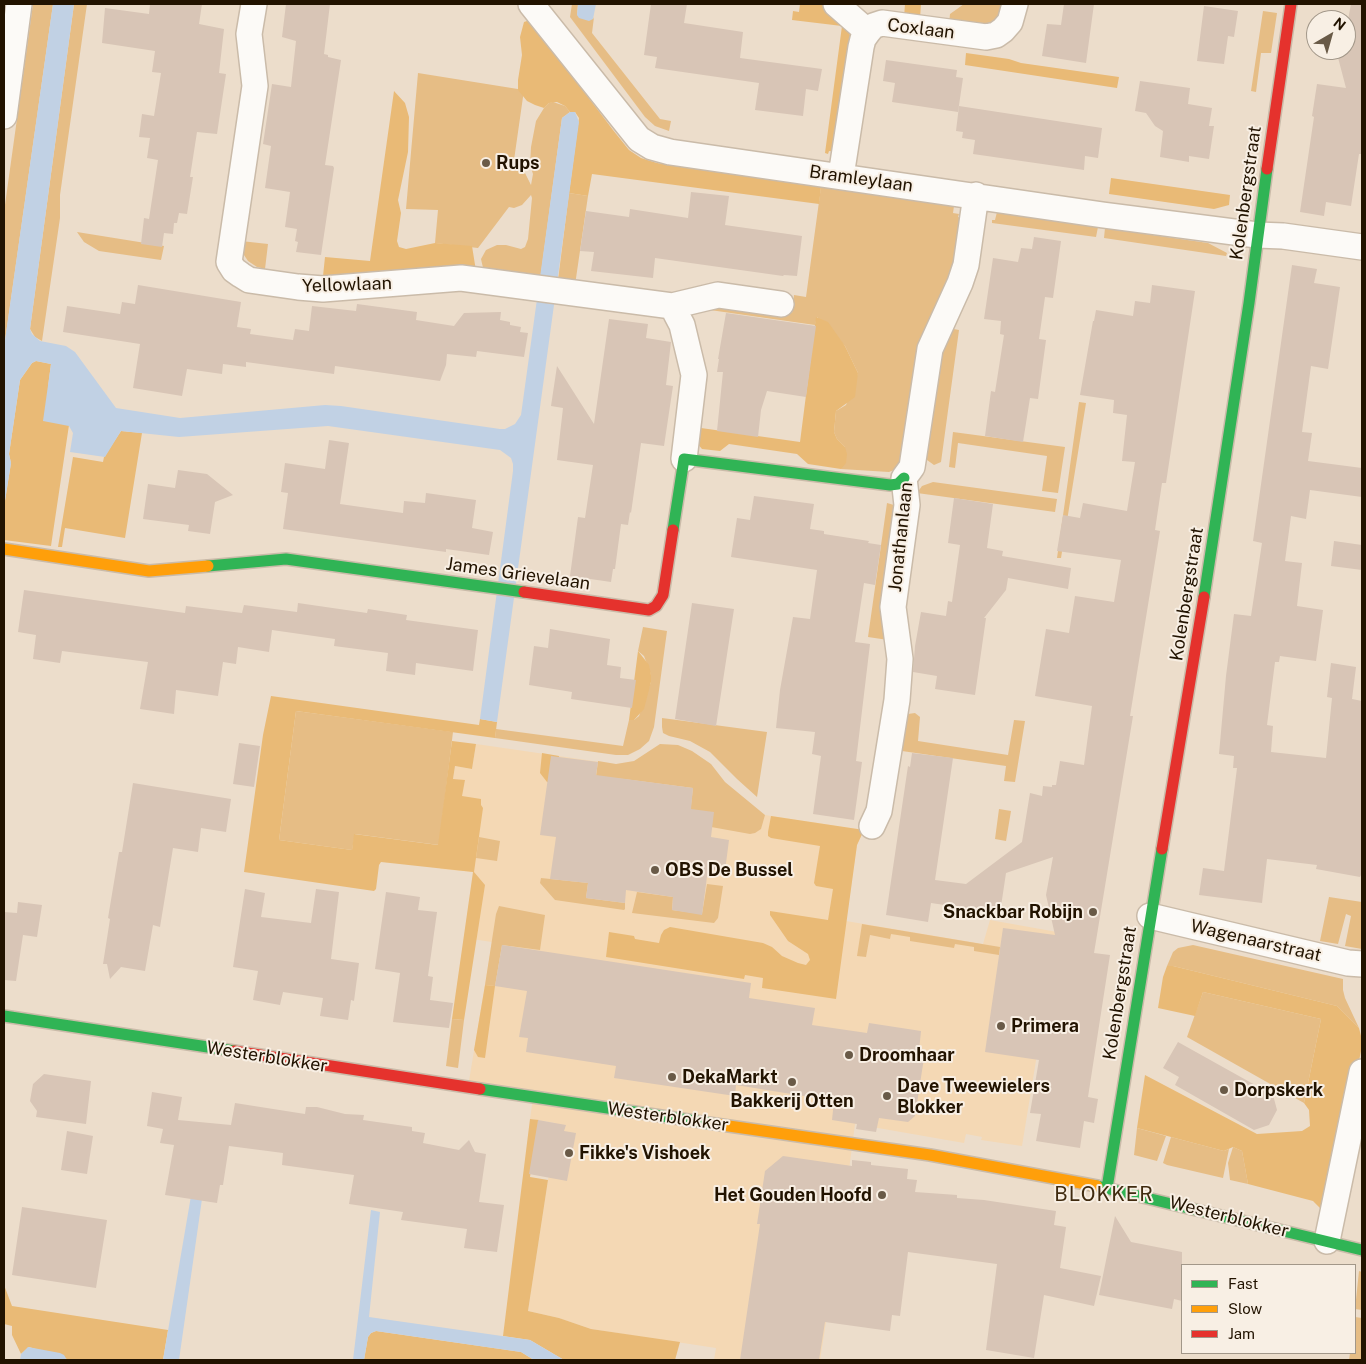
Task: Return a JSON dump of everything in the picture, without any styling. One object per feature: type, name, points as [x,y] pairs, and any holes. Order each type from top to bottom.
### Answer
[{"type":"street","points":[[4,116],[19,4]]},
{"type":"street","name":"Yellowlaan","points":[[254,4],[249,34],[255,86],[229,262],[234,270],[249,280],[323,289],[461,278],[672,306],[718,295],[781,304]]},
{"type":"street","name":"Bramleylaan","points":[[531,4],[639,139],[652,147],[670,152],[1257,235],[1283,236],[1362,247]]},
{"type":"street","points":[[836,4],[868,32]]},
{"type":"street","name":"Coxlaan","points":[[841,176],[861,47],[863,39],[873,26],[882,23],[986,38],[996,35],[1010,22],[1015,4]]},
{"type":"street","name":"Kolenbergstraat","points":[[1107,1188],[1150,916],[1197,643],[1249,303],[1257,235],[1291,4]]},
{"type":"street","name":"Jonathanlaan","points":[[872,826],[879,811],[897,700],[900,660],[893,607],[907,505],[904,478],[912,467],[930,349],[966,266],[976,195]]},
{"type":"street","points":[[672,306],[682,325],[694,375],[684,459],[890,485],[898,484],[904,478]]},
{"type":"street","name":"James Grievelaan","points":[[4,549],[150,571],[286,559],[649,610],[656,606],[663,594],[684,459]]},
{"type":"street","name":"Wagenaarstraat","points":[[1150,916],[1348,963],[1362,964]]},
{"type":"street","name":"Westerblokker","points":[[4,1016],[595,1107],[921,1153],[1107,1188],[1362,1250]]},
{"type":"street","points":[[1327,1241],[1362,1072]]},
{"type":"shaded area","points":[[33,4],[53,4],[4,348],[4,212]]},
{"type":"shaded area","points":[[74,4],[87,4],[60,195],[60,218],[42,341],[35,337],[30,329]]},
{"type":"shaded area","points":[[572,4],[578,4],[577,15],[593,19],[594,17],[592,33],[660,119],[671,121],[669,131],[655,126],[645,117],[570,17]]},
{"type":"shaded area","points":[[800,4],[822,4],[849,32],[851,38],[837,152],[829,151],[828,154],[825,153],[842,26],[792,20],[793,11],[799,12]]},
{"type":"shaded area","points":[[905,4],[921,4],[920,19],[904,17]]},
{"type":"shaded area","points":[[964,4],[1004,4],[1002,14],[994,25],[949,24],[950,14]]},
{"type":"shaded area","points":[[1263,11],[1277,13],[1271,53],[1261,53],[1256,92],[1251,91]]},
{"type":"shaded area","points":[[530,20],[629,150],[641,158],[657,163],[821,187],[819,204],[592,174],[588,196],[569,193],[579,118],[575,112],[570,112],[565,106],[557,102],[549,103],[544,108],[535,105],[527,101],[518,90],[522,55],[520,37],[524,22]]},
{"type":"shaded area","points":[[966,53],[1119,77],[1117,88],[965,65]]},
{"type":"shaded area","points":[[418,73],[524,90],[513,167],[525,173],[531,185],[533,174],[530,165],[531,147],[536,121],[549,103],[553,102],[565,106],[570,112],[562,118],[540,280],[484,272],[481,259],[486,250],[497,245],[521,249],[525,247],[528,239],[531,195],[522,205],[514,208],[509,207],[478,248],[435,243],[438,210],[406,209]]},
{"type":"shaded area","points":[[394,91],[405,103],[409,117],[408,152],[398,200],[401,213],[397,241],[399,247],[406,249],[435,243],[472,246],[476,271],[323,276],[325,257],[370,261]]},
{"type":"shaded area","points":[[1111,178],[1230,195],[1229,205],[1214,209],[1109,194]]},
{"type":"shaded area","points":[[821,187],[954,206],[953,213],[959,214],[958,217],[965,219],[956,263],[901,462],[894,470],[889,472],[841,469],[845,447],[837,439],[834,432],[836,411],[846,405],[858,373],[845,346],[817,317],[815,325],[703,309],[718,303],[792,313],[794,295],[806,297]]},
{"type":"shaded area","points":[[569,193],[588,196],[575,285],[558,280]]},
{"type":"shaded area","points":[[997,212],[1098,227],[1096,237],[992,223]]},
{"type":"shaded area","points":[[1105,228],[1208,243],[1227,253],[1226,256],[1104,238]]},
{"type":"shaded area","points":[[77,232],[164,246],[161,260],[99,251],[84,242]]},
{"type":"shaded area","points":[[241,241],[268,244],[265,269],[257,267],[248,261],[244,255]]},
{"type":"shaded area","points":[[816,317],[828,322],[845,346],[858,373],[855,397],[836,411],[834,432],[837,439],[845,447],[847,454],[846,463],[841,469],[808,464],[797,454],[729,444],[720,451],[702,449],[697,443],[698,415],[702,415],[701,428],[800,442]]},
{"type":"shaded area","points":[[948,328],[959,330],[941,462],[934,465],[925,456],[938,354]]},
{"type":"shaded area","points":[[36,361],[51,364],[48,387],[66,425],[69,425],[51,546],[4,540],[4,507],[11,463],[9,454],[20,380],[32,363]]},
{"type":"shaded area","points":[[1079,402],[1086,403],[1061,558],[1057,558]]},
{"type":"shaded area","points":[[121,431],[142,433],[125,538],[65,528],[62,547],[58,547],[73,457],[103,462],[104,457]]},
{"type":"shaded area","points":[[953,432],[1065,447],[1058,493],[1042,491],[1047,456],[958,443],[955,468],[949,467]]},
{"type":"shaded area","points":[[933,482],[1057,499],[1055,512],[917,493],[922,486]]},
{"type":"shaded area","points":[[887,503],[894,505],[896,508],[888,640],[868,637]]},
{"type":"shaded area","points":[[643,627],[667,631],[654,727],[649,741],[640,749],[628,755],[616,755],[495,738],[496,729],[623,746],[629,720],[634,720],[639,716],[651,682],[651,675],[644,656],[638,651]]},
{"type":"shaded area","points":[[638,651],[649,665],[651,682],[644,709],[634,720],[629,720]]},
{"type":"shaded area","points":[[271,696],[479,725],[480,719],[497,722],[495,738],[296,711],[279,840],[352,850],[354,834],[438,845],[452,741],[476,744],[472,769],[455,766],[453,779],[465,780],[462,796],[481,799],[483,808],[474,872],[485,885],[464,1020],[452,1019],[473,872],[381,862],[374,891],[244,872],[263,735]]},
{"type":"shaded area","points":[[296,711],[453,732],[439,845],[355,834],[352,850],[279,840]]},
{"type":"shaded area","points":[[915,713],[920,717],[918,741],[1008,755],[1014,720],[1025,721],[1015,782],[1004,781],[1006,766],[895,750],[902,718],[908,714]]},
{"type":"shaded area","points":[[662,718],[767,732],[757,797],[710,752],[690,741],[663,733]]},
{"type":"shaded area","points":[[476,744],[600,762],[598,773],[694,786],[765,815],[864,830],[857,845],[846,921],[983,944],[990,920],[1057,932],[1022,1146],[981,1140],[982,1137],[966,1134],[964,1143],[855,1124],[820,1360],[714,1360],[716,1348],[591,1329],[559,1318],[528,1311],[555,1123],[530,1119],[534,1091],[469,1081],[492,942],[465,938],[474,872],[440,869],[465,781],[453,779],[455,766],[472,769]]},
{"type":"shaded area","points":[[660,744],[678,745],[692,751],[711,764],[725,782],[765,815],[761,829],[750,834],[689,823],[693,788],[596,777],[598,761],[616,764],[634,761]]},
{"type":"shaded area","points":[[542,753],[559,756],[555,785],[547,782],[540,773]]},
{"type":"shaded area","points":[[999,809],[1011,811],[1006,841],[995,839]]},
{"type":"shaded area","points":[[771,816],[864,830],[857,845],[836,999],[762,988],[763,978],[745,975],[744,979],[606,957],[609,932],[659,943],[664,930],[670,927],[763,943],[772,947],[782,956],[806,965],[810,960],[808,954],[788,941],[770,915],[770,911],[828,920],[833,889],[816,886],[814,883],[820,846],[771,838],[768,836],[768,832]]},
{"type":"shaded area","points":[[479,837],[500,841],[497,861],[476,858]]},
{"type":"shaded area","points":[[541,878],[588,883],[586,898],[625,903],[625,909],[555,900],[540,883]]},
{"type":"shaded area","points":[[707,884],[723,886],[718,918],[714,923],[632,913],[637,892],[673,897],[672,910],[702,914]]},
{"type":"shaded area","points":[[1329,897],[1362,902],[1362,949],[1345,946],[1351,916],[1346,914],[1338,944],[1320,941]]},
{"type":"shaded area","points":[[499,906],[545,915],[540,950],[502,945],[495,986],[485,985],[496,914]]},
{"type":"shaded area","points":[[862,924],[1000,947],[999,955],[974,951],[974,947],[955,944],[954,948],[910,941],[910,937],[891,934],[890,939],[870,935],[866,957],[857,956]]},
{"type":"shaded area","points":[[1193,945],[1343,979],[1345,998],[1359,1028],[1337,1006],[1167,966],[1173,952],[1178,948]]},
{"type":"shaded area","points":[[1167,966],[1337,1006],[1359,1028],[1361,1051],[1330,1205],[1323,1211],[1313,1201],[1248,1184],[1242,1151],[1233,1147],[1224,1151],[1137,1128],[1145,1075],[1257,1134],[1302,1131],[1310,1126],[1309,1110],[1304,1103],[1321,1019],[1203,992],[1195,1016],[1158,1008],[1163,977]]},
{"type":"shaded area","points":[[485,985],[495,986],[485,1058],[478,1057],[474,1050]]},
{"type":"shaded area","points":[[1203,992],[1321,1019],[1304,1103],[1187,1037]]},
{"type":"shaded area","points":[[452,1019],[464,1020],[458,1068],[446,1066]]},
{"type":"shaded area","points":[[530,1119],[539,1120],[530,1177],[548,1180],[528,1311],[559,1318],[591,1329],[680,1342],[675,1360],[564,1360],[530,1340],[503,1336]]},
{"type":"shaded area","points":[[1137,1128],[1166,1136],[1157,1161],[1134,1155]]},
{"type":"shaded area","points":[[1171,1137],[1224,1151],[1229,1149],[1223,1178],[1163,1163]]},
{"type":"shaded area","points":[[1233,1147],[1242,1151],[1248,1184],[1230,1180],[1228,1163]]},
{"type":"shaded area","points":[[1359,1271],[1362,1272],[1362,1310],[1356,1309]]},
{"type":"shaded area","points":[[4,1285],[12,1306],[168,1330],[163,1360],[67,1360],[29,1347],[21,1354],[12,1335],[12,1326],[4,1324]]},
{"type":"shaded area","points":[[1356,1317],[1362,1318],[1362,1360],[1349,1360],[1350,1354],[1356,1354]]},
{"type":"shaded area","points":[[376,1331],[521,1352],[534,1360],[364,1360],[368,1337]]},
{"type":"water","points":[[53,4],[74,4],[30,329],[32,334],[40,341],[66,346],[75,352],[116,408],[180,418],[325,405],[500,429],[505,429],[515,424],[521,415],[562,118],[570,112],[575,112],[579,122],[497,722],[480,719],[513,471],[511,458],[500,450],[328,426],[179,437],[121,431],[105,457],[70,452],[73,433],[69,426],[43,421],[51,364],[36,361],[32,363],[20,380],[9,454],[11,463],[4,507],[4,347]]},
{"type":"water","points":[[578,4],[596,4],[593,19],[589,21],[579,18],[577,15]]},
{"type":"water","points":[[192,1190],[203,1192],[179,1360],[163,1360]]},
{"type":"water","points":[[371,1210],[380,1212],[369,1317],[530,1340],[564,1360],[534,1360],[521,1352],[376,1331],[368,1337],[364,1360],[353,1360]]},
{"type":"water","points":[[28,1347],[60,1353],[67,1360],[20,1360],[21,1354]]},
{"type":"building","points":[[150,4],[202,4],[199,24],[224,29],[219,73],[226,74],[217,134],[197,132],[190,177],[193,177],[187,214],[179,213],[177,223],[174,223],[173,234],[164,233],[162,247],[141,244],[144,218],[149,219],[158,160],[147,158],[150,138],[139,137],[142,114],[154,116],[161,73],[152,72],[155,51],[102,43],[105,8],[149,14]]},
{"type":"building","points":[[286,4],[330,4],[324,54],[341,60],[325,165],[333,166],[334,168],[321,255],[296,252],[298,242],[295,241],[297,229],[285,227],[290,192],[265,188],[271,146],[263,144],[272,84],[291,87],[296,41],[282,37]]},
{"type":"building","points":[[651,4],[687,4],[684,23],[743,32],[740,58],[822,69],[818,91],[806,89],[803,116],[755,110],[759,83],[655,68],[657,57],[644,55]]},
{"type":"building","points":[[1064,4],[1094,4],[1086,63],[1042,56],[1047,24],[1061,25]]},
{"type":"building","points":[[1351,4],[1362,4],[1362,154],[1359,154],[1351,206],[1326,202],[1324,216],[1300,212],[1317,84],[1346,88],[1339,60],[1356,60],[1356,10],[1350,10]]},
{"type":"building","points":[[1204,6],[1238,11],[1234,37],[1228,36],[1224,64],[1197,61]]},
{"type":"building","points":[[886,60],[957,70],[956,77],[963,78],[958,112],[892,102],[895,83],[883,81]]},
{"type":"building","points":[[1140,81],[1190,88],[1188,104],[1212,108],[1209,126],[1214,126],[1209,159],[1189,156],[1189,162],[1160,157],[1163,131],[1155,126],[1146,113],[1135,111]]},
{"type":"building","points":[[959,106],[1102,128],[1098,158],[1085,156],[1084,170],[973,154],[975,140],[962,138],[963,132],[956,131]]},
{"type":"building","points":[[691,192],[729,196],[725,225],[802,236],[797,276],[783,276],[655,258],[653,278],[591,271],[594,252],[580,251],[586,211],[629,217],[630,209],[688,218]]},
{"type":"building","points":[[1034,237],[1061,241],[1053,298],[1045,297],[1039,339],[1046,340],[1038,399],[1030,398],[1023,442],[985,436],[991,391],[995,392],[1004,335],[1000,334],[1001,321],[984,319],[993,258],[1018,262],[1021,248],[1032,249]]},
{"type":"building","points":[[1292,265],[1317,269],[1314,283],[1340,287],[1328,369],[1311,366],[1302,432],[1312,433],[1308,461],[1362,468],[1362,497],[1310,490],[1306,519],[1291,516],[1285,561],[1302,563],[1297,606],[1323,610],[1316,661],[1280,656],[1279,662],[1275,662],[1267,725],[1273,726],[1271,752],[1326,758],[1332,698],[1327,697],[1331,663],[1356,667],[1352,699],[1362,701],[1362,875],[1360,877],[1316,869],[1317,865],[1267,859],[1262,903],[1199,895],[1203,868],[1224,871],[1237,768],[1233,768],[1234,756],[1219,754],[1226,676],[1234,614],[1251,616],[1262,543],[1253,541]]},
{"type":"building","points":[[138,285],[241,302],[237,327],[251,329],[250,334],[293,340],[295,329],[309,331],[312,306],[356,311],[357,304],[417,312],[416,320],[454,326],[464,313],[501,312],[500,320],[510,322],[510,325],[521,327],[520,332],[528,333],[524,357],[477,351],[476,357],[447,354],[446,365],[440,381],[335,366],[334,374],[246,362],[246,367],[223,364],[222,374],[187,369],[182,396],[133,388],[140,344],[63,332],[67,306],[120,314],[122,302],[135,304]]},
{"type":"building","points":[[1152,285],[1195,291],[1166,483],[1162,483],[1155,530],[1160,531],[1130,716],[1133,716],[1094,953],[1110,955],[1088,1097],[1098,1099],[1094,1123],[1084,1121],[1080,1148],[1036,1141],[1041,1114],[1030,1113],[1039,1060],[985,1052],[1003,928],[1055,935],[1046,895],[1053,857],[1006,873],[1000,913],[931,903],[928,922],[886,915],[908,766],[910,767],[912,753],[953,758],[935,880],[966,884],[1022,842],[1030,793],[1042,796],[1043,786],[1052,787],[1052,785],[1056,785],[1060,761],[1084,765],[1092,706],[1035,696],[1046,629],[1069,633],[1075,596],[1114,602],[1121,560],[1057,551],[1063,515],[1080,518],[1083,503],[1127,511],[1135,462],[1122,461],[1127,415],[1113,413],[1114,400],[1080,395],[1096,310],[1133,316],[1135,301],[1150,303]]},
{"type":"building","points":[[726,313],[816,326],[806,397],[767,391],[761,410],[758,437],[717,431],[723,372],[717,372]]},
{"type":"building","points":[[609,319],[648,324],[646,338],[671,342],[666,385],[673,386],[664,446],[641,443],[631,513],[628,525],[621,524],[615,569],[613,569],[611,582],[570,576],[578,517],[585,518],[593,465],[557,460],[563,408],[551,406],[557,366],[594,424]]},
{"type":"building","points":[[329,440],[349,443],[340,504],[403,513],[404,501],[425,503],[426,493],[476,500],[472,528],[493,532],[489,555],[446,549],[446,552],[283,529],[288,493],[281,492],[285,463],[325,469]]},
{"type":"building","points":[[178,470],[207,474],[233,495],[215,502],[210,534],[188,531],[189,525],[143,519],[148,484],[175,488]]},
{"type":"building","points":[[754,496],[814,504],[810,529],[824,531],[824,534],[869,541],[868,543],[881,545],[875,585],[864,583],[855,642],[870,644],[856,761],[862,762],[854,820],[813,814],[821,756],[812,754],[815,732],[776,728],[780,690],[793,617],[810,619],[817,570],[731,557],[737,518],[750,520]]},
{"type":"building","points":[[954,498],[993,504],[987,548],[1003,551],[1002,556],[1071,568],[1068,589],[1008,578],[1006,590],[984,618],[986,618],[975,695],[935,689],[937,676],[913,672],[921,612],[946,616],[948,601],[952,602],[960,545],[948,543]]},
{"type":"building","points":[[1334,541],[1362,545],[1362,570],[1331,566]]},
{"type":"building","points":[[24,590],[185,613],[186,606],[242,613],[244,605],[297,612],[298,603],[367,613],[368,609],[407,615],[406,620],[478,630],[473,671],[416,663],[415,675],[386,671],[388,653],[334,646],[335,639],[272,630],[269,652],[238,647],[236,664],[223,662],[218,696],[176,690],[174,714],[140,709],[148,662],[62,651],[60,663],[33,659],[36,635],[18,632]]},
{"type":"building","points":[[692,603],[734,609],[716,726],[675,719]]},
{"type":"building","points":[[550,629],[610,639],[607,665],[621,667],[620,678],[636,680],[632,708],[571,699],[572,692],[529,685],[534,646],[548,648]]},
{"type":"building","points":[[239,743],[260,746],[254,787],[233,784]]},
{"type":"building","points":[[551,756],[598,762],[596,775],[693,788],[691,809],[714,812],[711,837],[729,840],[725,871],[708,869],[702,915],[672,910],[673,897],[626,890],[625,903],[586,898],[588,883],[550,879],[556,837],[540,835]]},
{"type":"building","points":[[133,783],[231,799],[226,832],[201,828],[198,852],[173,848],[160,927],[153,925],[145,971],[121,967],[110,979],[107,964],[103,964],[110,919],[108,918],[119,852],[122,852]]},
{"type":"building","points":[[245,889],[265,893],[261,917],[311,923],[316,889],[339,892],[331,959],[359,963],[354,1001],[351,1000],[348,1020],[320,1016],[323,998],[283,992],[280,1005],[253,1000],[258,971],[233,967]]},
{"type":"building","points":[[386,892],[420,897],[418,910],[437,912],[428,976],[433,977],[430,1000],[453,1003],[449,1028],[393,1022],[400,973],[375,969]]},
{"type":"building","points":[[18,902],[42,905],[37,937],[23,935],[16,981],[4,980],[4,912],[17,913]]},
{"type":"building","points":[[502,945],[751,983],[749,998],[815,1008],[812,1025],[867,1033],[869,1023],[921,1031],[919,1051],[924,1058],[915,1116],[908,1122],[879,1118],[876,1132],[856,1129],[857,1124],[832,1120],[834,1101],[736,1085],[735,1096],[614,1078],[616,1066],[526,1052],[528,1038],[519,1037],[527,991],[495,986]]},
{"type":"building","name":"Dorpskerk","points":[[1178,1042],[1273,1095],[1277,1110],[1269,1125],[1254,1130],[1175,1085],[1179,1077],[1163,1068]]},
{"type":"building","points":[[44,1074],[91,1081],[86,1124],[36,1117],[37,1111],[30,1101],[33,1084]]},
{"type":"building","points":[[152,1092],[182,1097],[178,1120],[231,1125],[235,1103],[305,1114],[306,1107],[317,1107],[345,1114],[364,1115],[363,1120],[412,1127],[412,1131],[425,1133],[423,1143],[459,1150],[469,1140],[475,1152],[486,1154],[479,1202],[504,1205],[497,1252],[464,1248],[467,1229],[401,1220],[403,1212],[349,1204],[354,1175],[282,1165],[283,1153],[229,1146],[223,1185],[220,1185],[217,1203],[165,1195],[174,1145],[160,1143],[163,1129],[147,1126]]},
{"type":"building","points":[[538,1120],[566,1125],[564,1131],[576,1133],[567,1181],[529,1174]]},
{"type":"building","points":[[67,1131],[93,1136],[87,1174],[61,1170]]},
{"type":"building","points":[[783,1156],[852,1166],[852,1160],[871,1162],[871,1165],[908,1169],[907,1179],[917,1180],[915,1192],[957,1195],[957,1198],[984,1200],[1056,1211],[1054,1225],[1066,1227],[1060,1268],[1101,1276],[1094,1306],[1044,1295],[1034,1358],[986,1350],[997,1264],[908,1252],[900,1316],[892,1315],[890,1331],[825,1322],[819,1360],[740,1360],[760,1224],[757,1224],[765,1171]]},
{"type":"building","points":[[22,1207],[107,1220],[96,1288],[12,1275]]},
{"type":"building","points":[[1115,1216],[1131,1242],[1182,1252],[1181,1301],[1174,1299],[1172,1309],[1099,1295]]},
{"type":"traffic: fast","points":[[1204,597],[1249,303],[1267,169]]},
{"type":"traffic: fast","points":[[673,530],[684,459],[890,485],[898,484],[904,478]]},
{"type":"traffic: fast","points":[[208,566],[286,559],[524,592]]},
{"type":"traffic: fast","points":[[1107,1188],[1162,849]]},
{"type":"traffic: fast","points":[[4,1016],[234,1051]]},
{"type":"traffic: fast","points":[[480,1089],[715,1124]]},
{"type":"traffic: fast","points":[[1097,1186],[1362,1250]]},
{"type":"traffic: slow","points":[[4,549],[149,571],[208,566]]},
{"type":"traffic: slow","points":[[715,1124],[930,1155],[1097,1186]]},
{"type":"traffic: jam","points":[[1267,169],[1291,4]]},
{"type":"traffic: jam","points":[[524,592],[649,610],[656,606],[663,595],[673,530]]},
{"type":"traffic: jam","points":[[1162,849],[1204,597]]},
{"type":"traffic: jam","points":[[234,1051],[480,1089]]},
{"type":"place","name":"Rups","points":[[486,163]]},
{"type":"place","name":"OBS De Bussel","points":[[655,870]]},
{"type":"place","name":"Snackbar Robijn","points":[[1093,912]]},
{"type":"place","name":"Primera","points":[[1001,1026]]},
{"type":"place","name":"Droomhaar","points":[[849,1055]]},
{"type":"place","name":"DekaMarkt","points":[[672,1077]]},
{"type":"place","name":"Bakkerij Otten","points":[[792,1082]]},
{"type":"place","name":"Dorpskerk","points":[[1224,1090]]},
{"type":"place","name":"Dave Tweewielers Blokker","points":[[887,1096]]},
{"type":"place","name":"Fikke's Vishoek","points":[[569,1153]]},
{"type":"place","name":"Het Gouden Hoofd","points":[[882,1195]]},
{"type":"district","name":"BLOKKER","points":[[1104,1195]]}]
